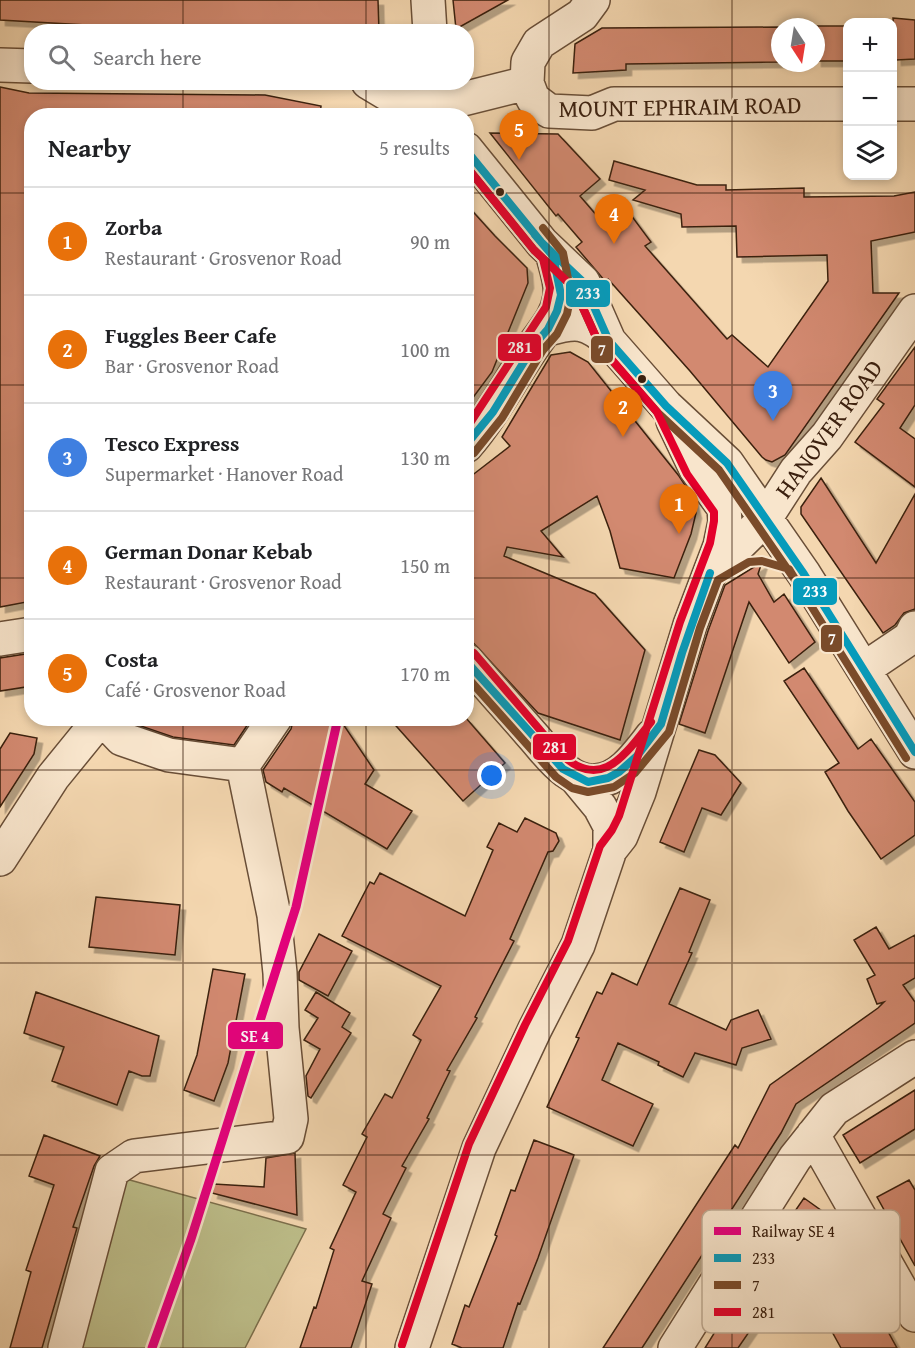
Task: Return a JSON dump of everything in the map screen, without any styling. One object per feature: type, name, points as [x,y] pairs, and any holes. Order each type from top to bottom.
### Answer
[{"type":"street","points":[[428,0],[430,24]]},
{"type":"street","points":[[381,90],[388,94],[439,101],[527,82],[528,62],[539,43],[582,15],[593,0]]},
{"type":"street","points":[[0,65],[24,66]]},
{"type":"street","name":"MOUNT EPHRAIM ROAD","points":[[527,82],[533,99],[549,111],[592,112],[614,104],[843,104]]},
{"type":"street","points":[[897,104],[915,104]]},
{"type":"street","points":[[474,159],[553,256],[583,282],[609,340]]},
{"type":"street","points":[[474,436],[493,412],[535,344],[548,329],[557,311],[561,295],[553,256]]},
{"type":"street","name":"HANOVER ROAD","points":[[710,573],[765,519],[794,475],[827,436],[915,311]]},
{"type":"street","points":[[548,329],[571,323],[588,326],[599,332],[609,340],[666,406],[727,463],[796,561],[915,753]]},
{"type":"street","points":[[610,850],[621,836],[629,820],[690,625],[720,546],[725,522],[724,508],[696,470],[666,406]]},
{"type":"street","points":[[727,463],[768,478],[794,475]]},
{"type":"street","points":[[710,573],[746,552],[763,550],[781,554],[796,561]]},
{"type":"street","points":[[864,669],[910,638],[915,628]]},
{"type":"street","points":[[0,639],[24,635]]},
{"type":"street","points":[[412,1348],[479,1148],[535,1029],[578,945],[610,850],[610,826],[600,807],[576,778],[556,762],[474,669]]},
{"type":"street","points":[[0,859],[53,777],[95,726]]},
{"type":"street","points":[[110,726],[122,739],[169,755],[243,765]]},
{"type":"street","points":[[65,1348],[112,1171],[134,1156],[287,1137],[291,1119],[274,915],[243,765],[270,726]]},
{"type":"street","points":[[576,778],[587,782],[598,781],[618,773],[628,765],[659,728]]},
{"type":"street","points":[[762,1210],[795,1158],[834,1110],[915,1057]]},
{"type":"street","points":[[813,1135],[856,1210]]},
{"type":"street","points":[[900,1289],[915,1315]]},
{"type":"street","points":[[675,1348],[702,1305]]},
{"type":"green space","points":[[119,1177],[306,1229],[245,1348],[75,1348]]},
{"type":"building","points":[[0,0],[378,0],[379,24],[69,24],[0,20]]},
{"type":"building","points":[[453,0],[508,0],[465,24],[455,24]]},
{"type":"building","points":[[897,18],[915,20],[915,59],[897,60]]},
{"type":"building","points":[[825,26],[843,26],[843,61],[825,61]]},
{"type":"building","points":[[771,27],[771,62],[626,64],[626,70],[573,73],[575,44],[602,28]]},
{"type":"building","points":[[0,87],[29,93],[265,95],[321,106],[321,108],[24,108],[24,602],[0,607]]},
{"type":"building","points":[[490,133],[558,134],[600,179],[580,196],[604,224],[625,207],[651,242],[645,246],[727,339],[732,335],[768,367],[828,281],[827,255],[737,257],[736,226],[682,227],[681,214],[633,200],[645,190],[609,180],[614,161],[697,185],[726,185],[726,190],[804,188],[804,197],[894,196],[915,192],[915,232],[871,241],[873,293],[899,293],[785,455],[772,462],[766,460],[608,279],[605,281],[576,247],[582,242],[558,214],[556,216]]},
{"type":"building","points":[[474,213],[527,268],[528,283],[492,372],[474,396]]},
{"type":"building","points":[[915,347],[915,405],[900,428],[915,439],[915,487],[855,442],[884,404],[877,399]]},
{"type":"building","points":[[570,352],[588,362],[679,476],[691,494],[696,513],[691,534],[674,578],[620,568],[597,496],[541,531],[563,557],[507,547],[504,556],[595,594],[645,650],[620,740],[538,713],[474,644],[474,474],[510,446],[502,437],[551,355]]},
{"type":"building","points":[[821,478],[876,563],[915,494],[915,609],[904,613],[895,625],[883,633],[801,514],[801,507]]},
{"type":"building","points":[[762,562],[758,574],[774,602],[784,594],[815,642],[789,663],[749,602],[705,733],[679,724],[725,585]]},
{"type":"building","points":[[24,654],[24,687],[0,691],[0,658]]},
{"type":"building","points":[[804,668],[858,749],[871,739],[915,802],[915,835],[881,859],[825,772],[839,763],[784,681]]},
{"type":"building","points":[[141,726],[247,726],[234,745],[173,737]]},
{"type":"building","points":[[292,726],[344,726],[374,770],[365,784],[412,811],[387,849],[284,788],[282,792],[266,782],[263,770]]},
{"type":"building","points":[[396,726],[473,726],[505,763],[463,801]]},
{"type":"building","points":[[10,733],[37,738],[34,754],[0,807],[0,749]]},
{"type":"building","points":[[699,750],[715,755],[741,783],[721,815],[702,808],[684,852],[660,842]]},
{"type":"building","points":[[525,818],[556,833],[559,841],[553,851],[548,852],[510,939],[514,941],[475,1017],[477,1018],[447,1070],[450,1071],[427,1118],[429,1119],[402,1166],[406,1168],[383,1214],[391,1218],[362,1281],[372,1284],[351,1348],[300,1348],[314,1307],[316,1308],[334,1250],[330,1248],[356,1192],[343,1185],[367,1137],[362,1134],[385,1094],[392,1098],[421,1040],[413,1035],[441,986],[342,936],[370,882],[374,884],[380,873],[465,916],[493,850],[487,847],[499,823],[517,832]]},
{"type":"building","points":[[680,888],[710,900],[689,952],[692,953],[669,1004],[726,1030],[731,1020],[758,1010],[771,1039],[742,1048],[736,1065],[695,1053],[683,1077],[658,1065],[659,1062],[618,1043],[602,1080],[653,1104],[633,1146],[547,1107],[579,1038],[576,1037],[597,992],[602,994],[612,973],[637,985]]},
{"type":"building","points":[[96,897],[180,905],[175,955],[89,947]]},
{"type":"building","points":[[876,927],[889,949],[915,935],[915,978],[903,985],[915,1002],[915,1023],[796,1104],[781,1133],[731,1210],[702,1210],[702,1255],[642,1348],[603,1348],[735,1145],[738,1148],[770,1085],[884,1002],[877,1004],[867,979],[875,975],[854,940]]},
{"type":"building","points":[[319,934],[352,951],[328,996],[299,980],[299,972]]},
{"type":"building","points":[[213,969],[245,974],[228,1063],[214,1101],[184,1090],[197,1055]]},
{"type":"building","points":[[36,992],[159,1036],[150,1076],[142,1076],[129,1071],[117,1105],[52,1081],[64,1047],[24,1033]]},
{"type":"building","points":[[316,992],[350,1013],[342,1027],[351,1033],[311,1098],[308,1096],[306,1076],[320,1049],[304,1040],[318,1018],[305,1010]]},
{"type":"building","points":[[915,1090],[915,1129],[860,1163],[843,1135]]},
{"type":"building","points":[[44,1135],[100,1156],[94,1166],[73,1227],[77,1228],[42,1348],[10,1348],[31,1272],[26,1270],[54,1185],[29,1176]]},
{"type":"building","points":[[534,1140],[574,1155],[503,1348],[462,1348],[452,1344],[465,1305],[469,1307],[497,1236],[495,1235],[511,1190],[515,1191]]},
{"type":"building","points":[[295,1153],[297,1215],[212,1193],[214,1184],[264,1187],[266,1158]]},
{"type":"building","points":[[909,1180],[915,1190],[915,1266],[900,1239],[900,1210],[884,1210],[877,1197]]},
{"type":"building","points":[[804,1198],[821,1210],[796,1210]]},
{"type":"building","points":[[714,1333],[748,1333],[738,1348],[705,1348]]},
{"type":"building","points":[[833,1333],[889,1333],[897,1348],[841,1348]]},
{"type":"transit line","name":"233","points":[[474,160],[542,243],[583,282],[609,341],[666,406],[727,463],[804,574],[915,752]]},
{"type":"transit line","name":"7","points":[[474,176],[534,250],[574,288],[601,348],[658,413],[719,470],[795,580],[906,758]]},
{"type":"transit line","name":"281","points":[[402,1345],[469,1144],[525,1025],[568,941],[600,846],[619,816],[680,622],[710,543],[714,521],[714,512],[687,474],[657,412],[600,346],[574,288],[534,250],[474,176]]},
{"type":"transit line","name":"7","points":[[474,453],[502,418],[543,350],[557,334],[567,314],[571,294],[563,253],[543,228]]},
{"type":"transit line","name":"233","points":[[474,435],[493,412],[535,344],[548,329],[557,311],[561,295],[553,256],[535,235]]},
{"type":"transit line","name":"281","points":[[474,417],[546,307],[550,288],[543,259]]},
{"type":"transit line","name":"7","points":[[474,685],[556,777],[572,788],[588,792],[614,787],[635,773],[669,732],[700,628],[718,580],[749,562],[762,561],[789,569],[806,597]]},
{"type":"transit line","name":"233","points":[[474,670],[563,769],[588,782],[608,778],[619,772],[637,756],[661,724],[682,653],[710,573]]},
{"type":"transit line","name":"281","points":[[474,653],[558,751],[573,763],[586,769],[599,770],[610,765],[631,747],[651,722]]},
{"type":"transit line","points":[[152,1348],[191,1239],[296,907],[336,726]]},
{"type":"place","name":"Costa","points":[[519,160]]},
{"type":"place","name":"German Donar Kebab","points":[[614,244]]},
{"type":"place","name":"Tesco Express","points":[[773,421]]},
{"type":"place","name":"Fuggles Beer Cafe","points":[[623,437]]},
{"type":"place","name":"Zorba","points":[[679,534]]}]
